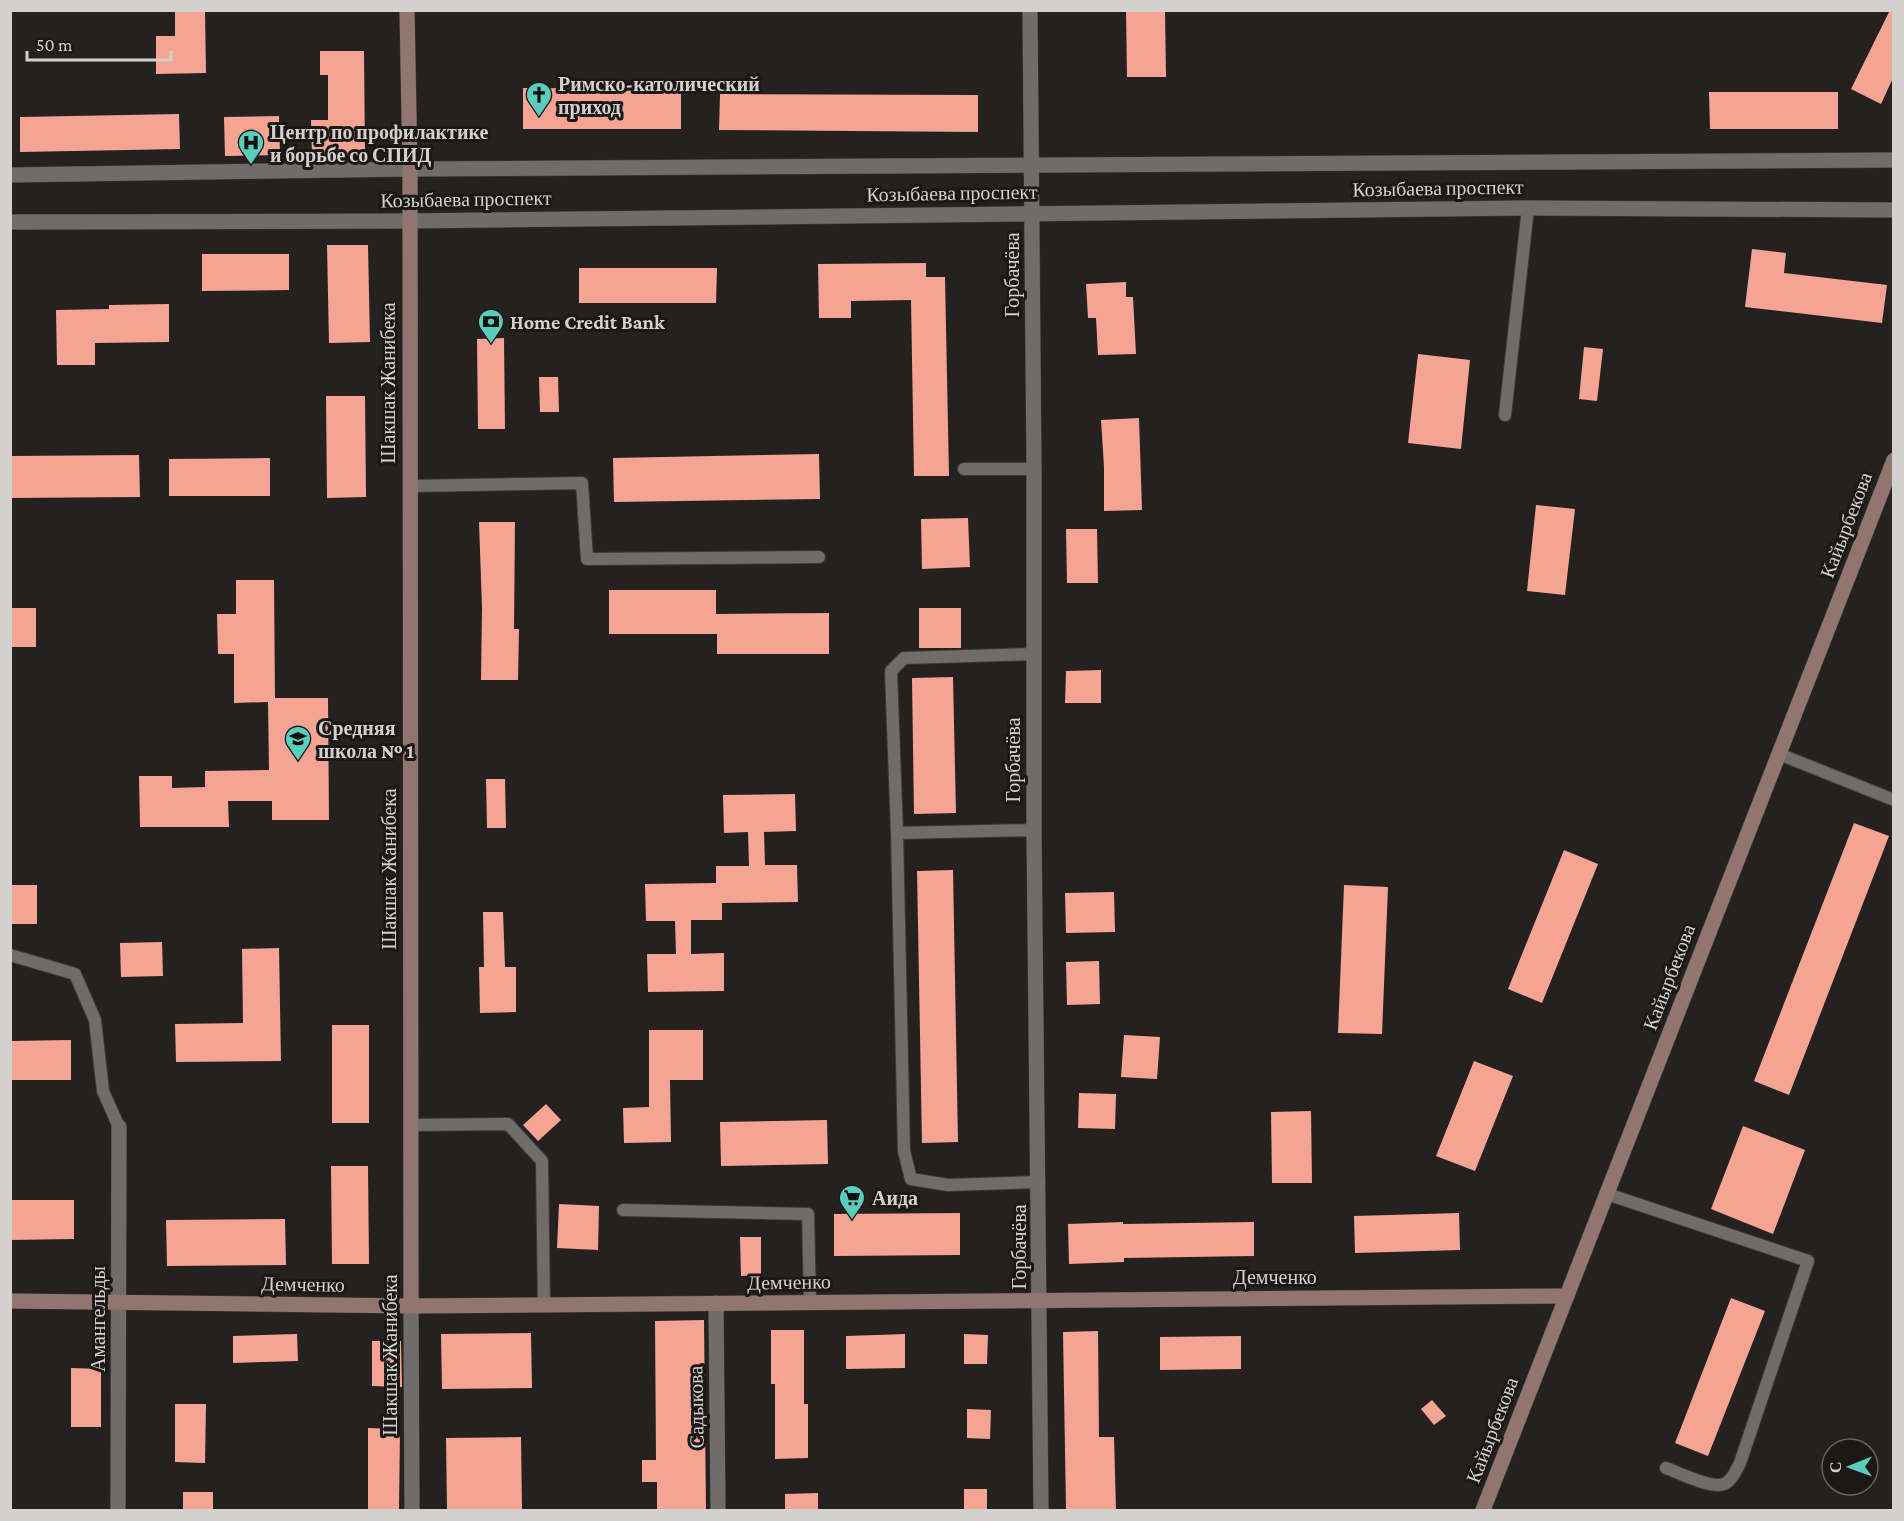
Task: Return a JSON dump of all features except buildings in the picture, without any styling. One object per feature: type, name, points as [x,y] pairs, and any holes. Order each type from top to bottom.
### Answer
[{"type":"street","name":"Шакшак Жанибека","points":[[407,10],[410,169],[412,1510]]},
{"type":"street","name":"Горбачёва","points":[[1030,10],[1033,213],[1034,830],[1041,1510]]},
{"type":"street","name":"Козыбаева проспект","points":[[10,175],[410,169],[1893,160]]},
{"type":"street","name":"Козыбаева проспект","points":[[10,222],[409,221],[1527,208],[1893,210]]},
{"type":"street","name":"Кайырбекова","points":[[1483,1510],[1893,460]]},
{"type":"street","name":"Амангельды","points":[[118,1510],[119,1127]]},
{"type":"street","name":"Демченко","points":[[10,1301],[411,1306],[1567,1296]]},
{"type":"street","name":"Садыкова","points":[[716,1303],[718,1510]]},
{"type":"lane","points":[[1505,415],[1527,208]]},
{"type":"lane","points":[[964,469],[1034,468]]},
{"type":"lane","points":[[409,486],[582,483],[587,559],[819,557]]},
{"type":"lane","points":[[1034,654],[904,658],[891,671],[904,1151],[911,1179],[948,1185],[1039,1182]]},
{"type":"lane","points":[[1779,754],[1893,800]]},
{"type":"lane","points":[[897,833],[1034,830]]},
{"type":"lane","points":[[10,955],[75,974],[95,1020],[103,1091],[119,1127]]},
{"type":"lane","points":[[410,1125],[508,1124],[542,1161],[544,1305]]},
{"type":"lane","points":[[1607,1194],[1808,1261],[1740,1463],[1732,1479],[1725,1485],[1715,1486],[1666,1468]]},
{"type":"lane","points":[[622,1210],[808,1214],[810,1302]]},
{"type":"place","name":"Римско-католический приход","points":[[539,118]]},
{"type":"place","name":"Центр по профилактике и борьбе со СПИД","points":[[251,166]]},
{"type":"place","name":"Home Credit Bank","points":[[491,345]]},
{"type":"place","name":"Средняя школа № 1","points":[[298,762]]},
{"type":"place","name":"Аида","points":[[852,1221]]}]
